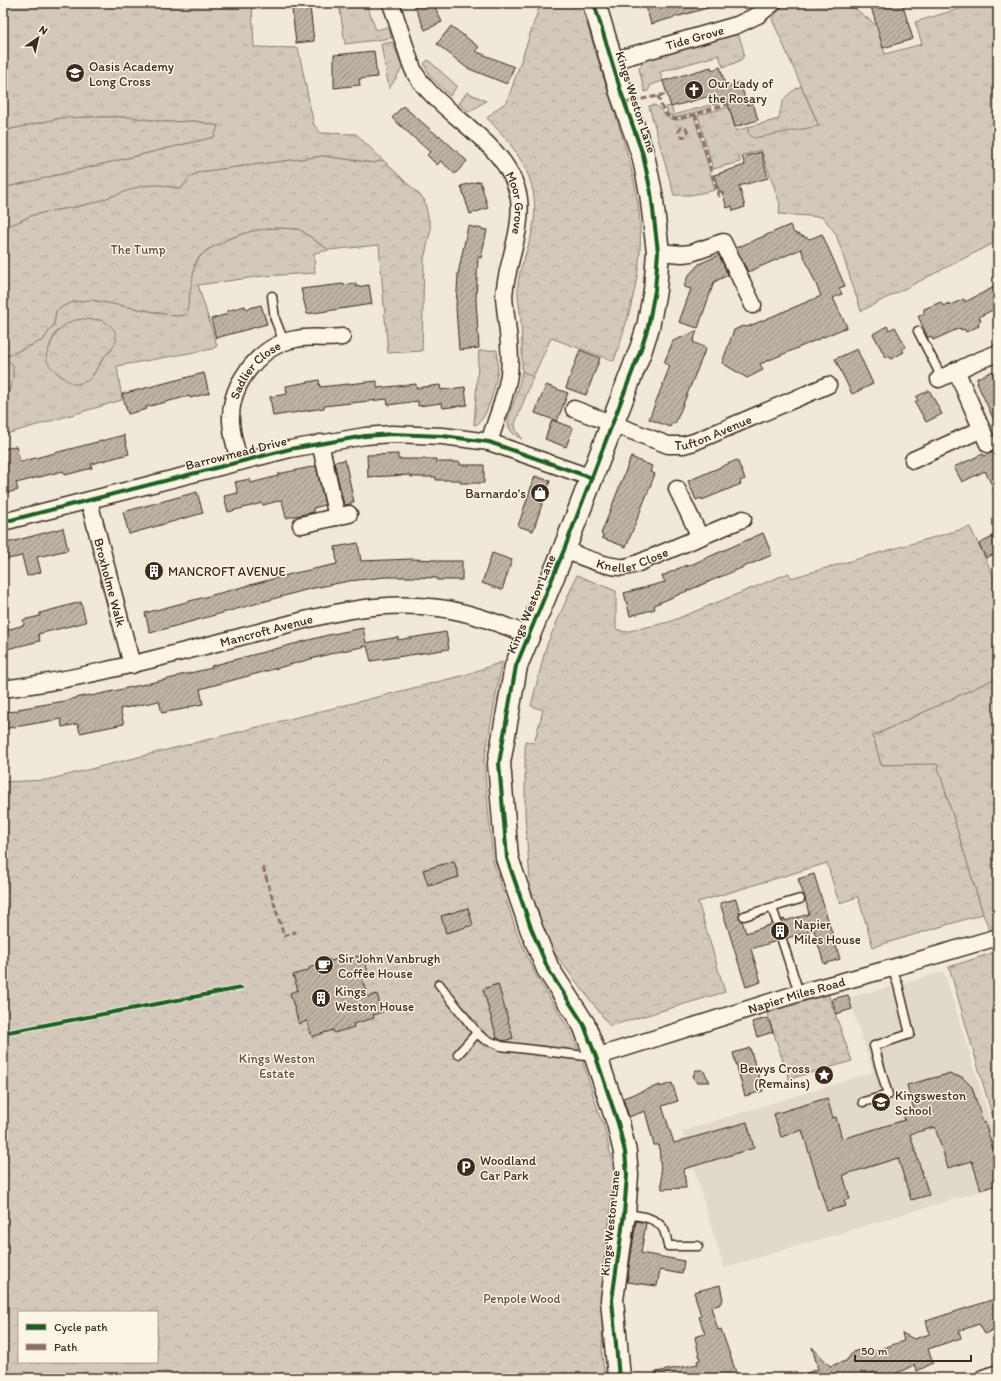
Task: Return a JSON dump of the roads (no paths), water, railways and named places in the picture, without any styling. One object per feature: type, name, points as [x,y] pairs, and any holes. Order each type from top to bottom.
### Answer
[{"type":"street","name":"Moor Grove","points":[[391,3],[416,74],[436,99],[488,144],[498,156],[514,184],[518,196],[520,223],[504,288],[510,358],[509,374],[489,442]]},
{"type":"street","name":"Kings Weston Lane","points":[[594,3],[620,92],[643,155],[651,193],[658,252],[655,290],[648,327],[613,424],[564,550],[516,666],[499,763],[507,858],[530,928],[548,969],[584,1026],[618,1123],[625,1152],[627,1174],[624,1214],[612,1300],[619,1378]]},
{"type":"street","name":"Tide Grove","points":[[612,61],[736,25],[758,15],[773,3]]},
{"type":"street","points":[[658,252],[682,254],[691,253],[723,242],[753,305]]},
{"type":"street","name":"Sadlier Close","points":[[239,462],[231,417],[236,391],[249,369],[266,352],[284,342],[304,338],[342,337]]},
{"type":"street","points":[[988,444],[982,429],[946,376],[998,353]]},
{"type":"street","name":"Tufton Avenue","points":[[574,409],[657,441],[673,445],[683,445],[814,398],[828,385]]},
{"type":"street","points":[[913,460],[982,429]]},
{"type":"street","name":"Barrowmead Drive","points":[[3,522],[290,449],[365,436],[392,434],[443,436],[489,442],[592,478]]},
{"type":"street","points":[[301,525],[343,516],[320,443]]},
{"type":"street","points":[[677,489],[700,537]]},
{"type":"street","name":"Broxholme Walk","points":[[89,501],[132,665]]},
{"type":"street","name":"Kneller Close","points":[[564,550],[604,563],[619,567],[626,567],[743,519]]},
{"type":"street","name":"Mancroft Avenue","points":[[3,689],[74,678],[132,665],[357,608],[381,606],[439,608],[494,622],[529,635]]},
{"type":"street","name":"Napier Miles Road","points":[[596,1057],[798,993],[892,968],[998,937]]},
{"type":"street","points":[[983,1378],[998,1373]]},
{"type":"lane","points":[[272,296],[276,319],[284,342]]},
{"type":"lane","points":[[918,331],[946,376]]},
{"type":"lane","points":[[744,916],[800,899]]},
{"type":"lane","points":[[772,908],[777,922]]},
{"type":"lane","points":[[782,940],[798,993]]},
{"type":"lane","points":[[863,1102],[888,1095],[874,1046],[910,1034],[898,985],[892,968]]},
{"type":"lane","points":[[439,984],[477,1033],[484,1039],[501,1046],[596,1057]]},
{"type":"lane","points":[[458,1054],[477,1033]]},
{"type":"lane","points":[[624,1214],[645,1216],[656,1221],[664,1230],[668,1246],[698,1246]]},
{"type":"place","name":"Oasis Academy Long Cross","points":[[75,73]]},
{"type":"place","name":"Our Lady of the Rosary","points":[[694,90]]},
{"type":"place","name":"Barnardo's","points":[[540,493]]},
{"type":"place","name":"MANCROFT AVENUE","points":[[154,571]]},
{"type":"place","name":"Napier Miles House","points":[[780,931]]},
{"type":"place","name":"Sir John Vanbrugh Coffee House","points":[[324,965]]},
{"type":"place","name":"Kings Weston House","points":[[321,998]]},
{"type":"place","name":"Bewys Cross (Remains)","points":[[824,1075]]},
{"type":"place","name":"Kingsweston School","points":[[881,1102]]},
{"type":"place","name":"Woodland Car Park","points":[[466,1167]]},
{"type":"park label","name":"The Tump","points":[[138,249]]},
{"type":"park label","name":"Kings Weston Estate","points":[[277,1066]]},
{"type":"park label","name":"Penpole Wood","points":[[522,1298]]}]
